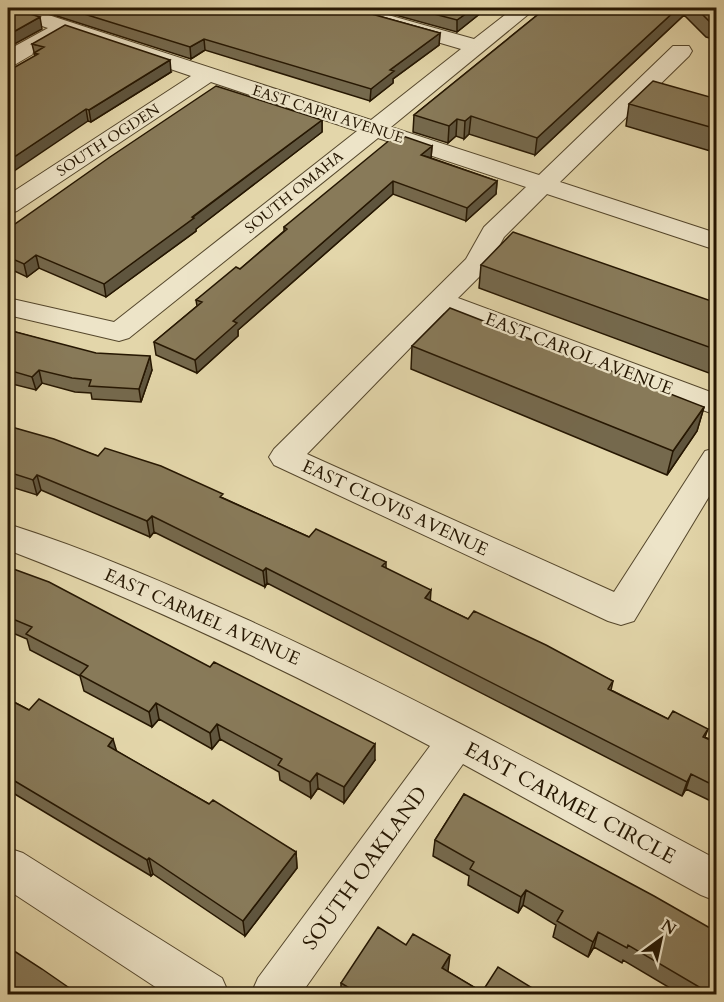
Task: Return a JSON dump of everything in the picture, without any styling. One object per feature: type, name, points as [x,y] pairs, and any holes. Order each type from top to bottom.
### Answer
[{"type":"street","name":"EAST CAPRI AVENUE","points":[[8,8],[717,242]]},
{"type":"street","points":[[342,8],[478,47]]},
{"type":"street","name":"SOUTH OMAHA","points":[[8,307],[119,332],[526,8]]},
{"type":"street","points":[[8,59],[65,27]]},
{"type":"street","name":"EAST CLOVIS AVENUE","points":[[681,51],[654,89],[543,184],[493,233],[477,264],[442,302],[285,457],[621,611],[717,459]]},
{"type":"street","name":"SOUTH OGDEN","points":[[8,206],[209,74]]},
{"type":"street","name":"EAST CAROL AVENUE","points":[[442,302],[717,405]]},
{"type":"street","name":"EAST CARMEL AVENUE","points":[[8,537],[76,561],[244,632],[456,742]]},
{"type":"street","name":"EAST CARMEL CIRCLE","points":[[456,742],[717,881]]},
{"type":"street","name":"SOUTH OAKLAND","points":[[274,994],[456,742]]},
{"type":"street","points":[[8,867],[206,994]]},
{"type":"building","points":[[8,8],[11,8],[40,17],[8,35]]},
{"type":"building","points":[[65,8],[350,8],[440,33],[390,70],[394,71],[371,89],[204,39],[190,47]]},
{"type":"building","points":[[411,8],[474,8],[457,20]]},
{"type":"building","points":[[546,8],[678,8],[537,138],[471,116],[465,121],[457,119],[449,126],[414,115]]},
{"type":"building","points":[[696,8],[717,8],[717,23],[709,21]]},
{"type":"building","points":[[65,25],[170,60],[89,110],[86,109],[8,161],[8,71],[38,54],[34,53],[44,47],[32,44]]},
{"type":"building","points":[[653,81],[717,99],[717,129],[629,104]]},
{"type":"building","points":[[216,86],[322,120],[104,284],[36,255],[24,264],[8,257],[8,229]]},
{"type":"building","points":[[397,134],[432,146],[421,155],[497,181],[467,208],[393,181],[233,321],[237,323],[195,360],[154,342],[202,302],[196,300],[236,267],[240,269],[287,229],[284,227]]},
{"type":"building","points":[[513,232],[717,303],[717,350],[481,265]]},
{"type":"building","points":[[450,308],[704,407],[673,451],[412,346]]},
{"type":"building","points":[[8,330],[96,353],[150,356],[139,389],[89,386],[91,380],[39,370],[32,377],[8,370]]},
{"type":"building","points":[[8,426],[54,439],[98,456],[105,448],[161,466],[223,494],[220,497],[309,537],[316,529],[386,562],[382,566],[431,590],[425,598],[468,619],[474,611],[546,645],[613,681],[608,689],[668,719],[673,711],[708,729],[703,737],[717,743],[717,787],[691,774],[687,782],[266,568],[263,571],[152,516],[147,521],[37,475],[33,480],[8,472]]},
{"type":"building","points":[[8,567],[49,582],[210,667],[214,662],[375,744],[344,787],[317,773],[310,782],[278,765],[282,759],[217,724],[210,733],[156,703],[149,712],[80,675],[88,666],[26,634],[32,627],[8,617]]},
{"type":"building","points":[[8,699],[29,710],[39,699],[113,739],[108,746],[209,804],[213,800],[296,852],[243,921],[149,858],[147,860],[8,777]]},
{"type":"building","points":[[464,794],[717,932],[717,994],[711,994],[628,945],[627,948],[598,932],[593,942],[557,921],[563,911],[526,890],[521,897],[470,869],[474,862],[435,840]]},
{"type":"building","points":[[378,927],[406,945],[413,934],[450,955],[442,968],[482,992],[498,967],[542,994],[359,994],[341,983]]},
{"type":"building","points":[[8,947],[42,969],[78,994],[8,994]]}]
